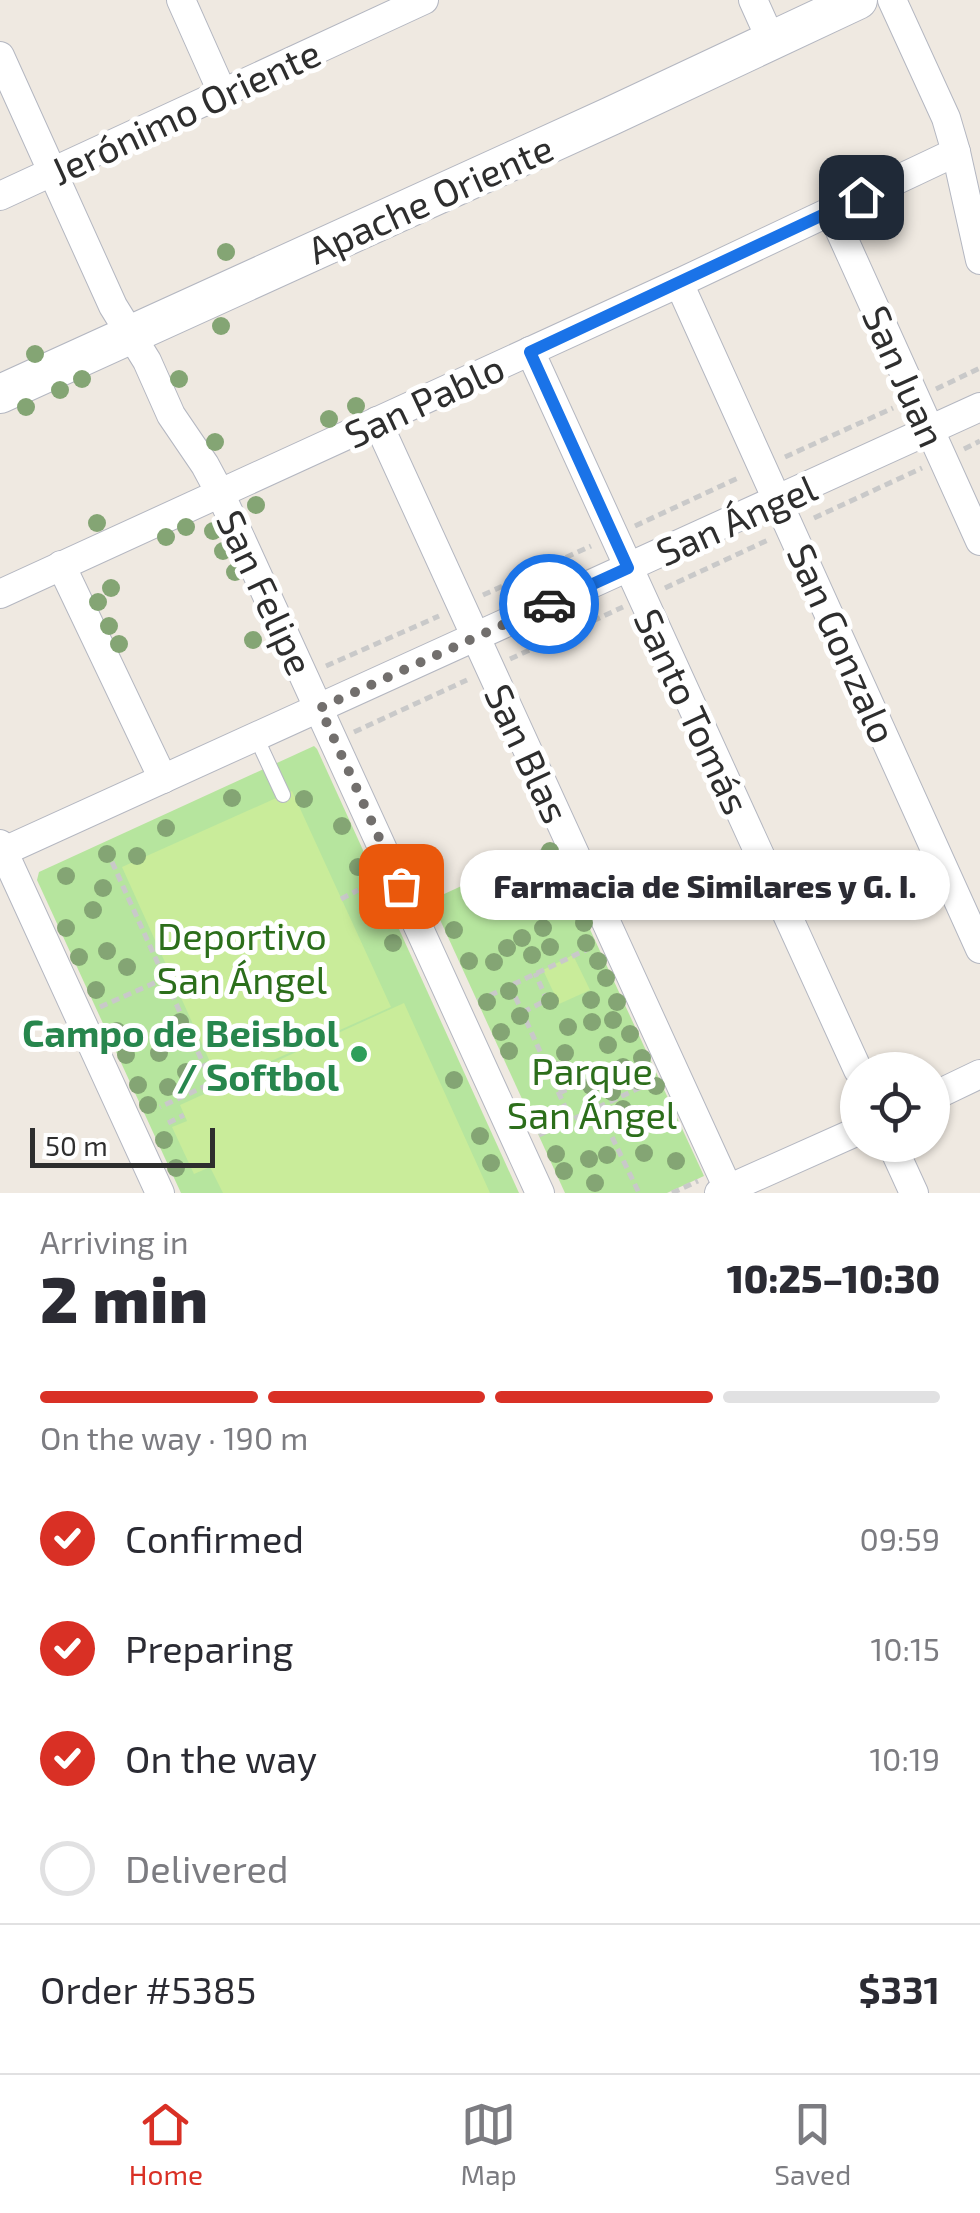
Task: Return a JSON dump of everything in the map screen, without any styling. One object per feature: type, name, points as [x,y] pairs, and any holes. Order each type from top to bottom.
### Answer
[{"type":"street","points":[[181,0],[222,92]]},
{"type":"street","name":"Jerónimo Oriente","points":[[0,196],[222,92],[377,10],[424,0]]},
{"type":"street","points":[[753,0],[771,40]]},
{"type":"street","name":"Apache Oriente","points":[[0,394],[858,0]]},
{"type":"street","points":[[892,0],[946,118],[980,260]]},
{"type":"street","name":"San Felipe","points":[[0,56],[113,306],[147,361],[171,415],[220,493],[540,1193]]},
{"type":"street","name":"San Pablo","points":[[0,594],[956,152]]},
{"type":"street","name":"San Juan","points":[[831,211],[980,541]]},
{"type":"street","name":"San Gonzalo","points":[[679,283],[980,949]]},
{"type":"street","name":"Santo Tomás","points":[[530,352],[850,1052]]},
{"type":"street","name":"San Ángel","points":[[1,850],[980,407]]},
{"type":"street","name":"San Blas","points":[[377,422],[475,638],[483,672],[721,1188]]},
{"type":"street","points":[[61,565],[163,779]]},
{"type":"street","points":[[1,850],[160,1193]]},
{"type":"street","points":[[950,1088],[980,1074]]},
{"type":"street","points":[[721,1188],[840,1138]]},
{"type":"street","points":[[900,1162],[914,1193]]},
{"type":"lane","points":[[256,737],[283,794]]},
{"type":"path","points":[[929,392],[980,368]]},
{"type":"path","points":[[778,460],[900,405]]},
{"type":"path","points":[[352,733],[980,442]]},
{"type":"path","points":[[628,529],[751,472]]},
{"type":"path","points":[[476,598],[594,545]]},
{"type":"path","points":[[323,667],[443,614]]},
{"type":"path","points":[[554,846],[498,872],[508,893],[564,867]]},
{"type":"path","points":[[525,859],[535,880]]},
{"type":"path","points":[[112,862],[212,1084],[160,1107]]},
{"type":"path","points":[[341,899],[358,890]]},
{"type":"path","points":[[475,1002],[599,943]]},
{"type":"path","points":[[522,1012],[547,1000],[535,973]]},
{"type":"path","points":[[78,1017],[167,978]]},
{"type":"path","points":[[510,985],[571,1120]]},
{"type":"path","points":[[543,1150],[537,1136],[661,1077]]},
{"type":"path","points":[[559,1093],[585,1081],[639,1193]]},
{"type":"path","points":[[168,1123],[184,1115]]},
{"type":"path","points":[[672,1193],[721,1188]]},
{"type":"green space","name":"Deportivo San Ángel","points":[[314,746],[519,1193],[181,1193],[37,880],[39,872]]},
{"type":"green space","points":[[292,791],[391,1007],[220,1084],[122,867]]},
{"type":"green space","name":"Parque San Ángel","points":[[551,845],[704,1176],[667,1193],[565,1193],[431,900]]},
{"type":"green space","points":[[573,955],[590,990],[559,1004],[543,970]]},
{"type":"green space","name":"Campo de Beisbol / Softbol","points":[[404,1003],[490,1193],[223,1193],[210,1167],[194,1174],[172,1127],[187,1121],[180,1105]]},
{"type":"way so far","points":[[401,886],[320,708],[549,604]]},
{"type":"place","name":"Farmacia de Similares y G. I.","points":[[401,886]]},
{"type":"place","name":"Campo de Beisbol / Softbol","points":[[359,1054]]},
{"type":"route","points":[[549,604],[628,568],[530,352],[861,197]]}]
